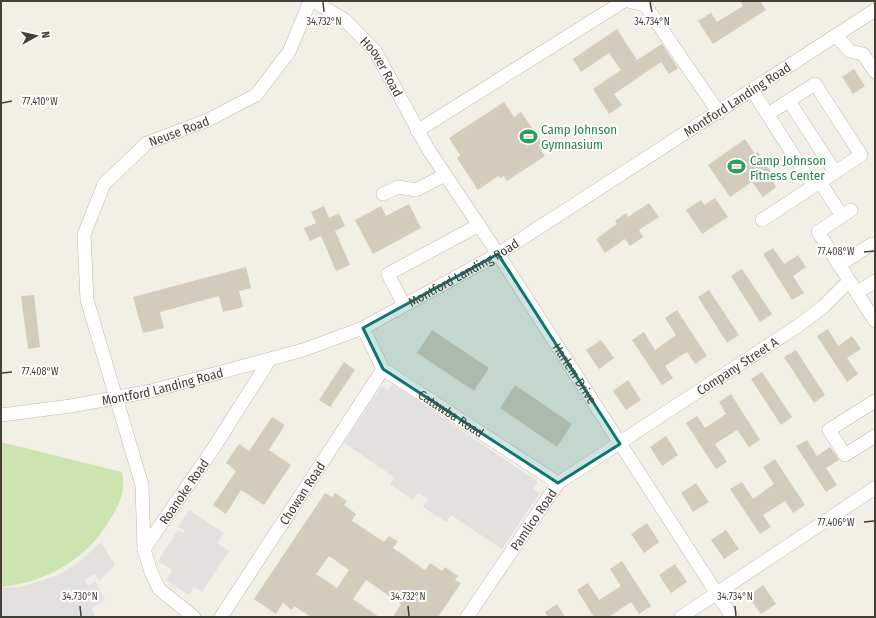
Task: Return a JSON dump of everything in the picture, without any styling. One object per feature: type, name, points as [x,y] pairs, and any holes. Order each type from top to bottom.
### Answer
[{"type":"street","name":"Neuse Road","points":[[144,549],[142,485],[87,300],[84,235],[104,184],[147,143],[208,120],[256,94],[289,52],[310,1]]},
{"type":"street","name":"Hoover Road","points":[[313,1],[346,20],[376,52],[417,131]]},
{"type":"street","points":[[417,131],[624,1]]},
{"type":"street","points":[[628,1],[645,5],[719,112]]},
{"type":"street","name":"Montford Landing Road","points":[[1,414],[71,406],[151,391],[303,350],[363,328],[498,254],[875,10]]},
{"type":"street","points":[[836,36],[850,51],[863,54],[875,72]]},
{"type":"street","points":[[762,220],[861,155],[814,84],[768,114]]},
{"type":"street","points":[[752,90],[817,184],[847,213],[818,232],[875,321]]},
{"type":"street","points":[[789,101],[835,172]]},
{"type":"street","name":"Harlem Drive","points":[[417,131],[732,617]]},
{"type":"street","points":[[383,194],[398,186],[416,190],[445,175]]},
{"type":"street","points":[[404,305],[388,274],[479,225]]},
{"type":"street","points":[[839,265],[872,244]]},
{"type":"street","name":"Company Street A","points":[[620,444],[798,326],[824,306],[849,281]]},
{"type":"street","points":[[857,293],[875,281]]},
{"type":"street","points":[[363,328],[383,369]]},
{"type":"street","name":"Roanoke Road","points":[[144,549],[213,449],[270,359]]},
{"type":"street","name":"Catawba Road","points":[[383,369],[558,483]]},
{"type":"street","name":"Chowan Road","points":[[221,617],[383,369]]},
{"type":"street","points":[[875,400],[829,430],[845,455],[875,436]]},
{"type":"street","name":"Pamlico Road","points":[[467,617],[558,483],[620,444]]},
{"type":"street","points":[[681,617],[875,488]]},
{"type":"street","points":[[144,549],[159,589],[194,617]]},
{"type":"highlighted area","points":[[498,254],[620,444],[558,483],[383,369],[363,328]]},
{"type":"green space","points":[[1,442],[122,472],[123,491],[117,507],[101,533],[78,557],[65,566],[35,580],[1,587]]},
{"type":"shaded area","points":[[393,384],[538,482],[533,489],[540,493],[502,549],[451,515],[446,522],[423,507],[428,499],[418,493],[413,500],[390,484],[394,477],[344,443],[382,386],[388,390]]},
{"type":"shaded area","points":[[189,510],[224,533],[217,543],[229,551],[202,592],[194,587],[189,595],[166,580],[172,570],[158,561],[178,530],[185,534],[184,530],[178,527]]},
{"type":"shaded area","points":[[101,542],[115,565],[99,581],[95,574],[85,580],[88,586],[96,581],[105,600],[92,608],[95,617],[1,617],[1,588],[24,586],[59,575],[79,562]]},
{"type":"building","points":[[740,1],[760,1],[766,10],[713,44],[698,21],[711,13],[717,22],[743,6]]},
{"type":"building","points":[[617,29],[637,60],[662,44],[678,68],[669,74],[661,62],[614,94],[622,105],[609,114],[593,89],[621,70],[609,53],[581,72],[573,59]]},
{"type":"building","points":[[854,69],[865,86],[853,94],[842,77]]},
{"type":"building","points":[[504,102],[514,117],[521,112],[546,148],[541,151],[545,156],[507,181],[504,176],[500,178],[498,176],[478,190],[457,158],[460,155],[449,138]]},
{"type":"building","name":"Camp Johnson Fitness Center","points":[[745,139],[755,154],[758,152],[775,178],[772,180],[776,187],[763,197],[752,182],[730,197],[708,165]]},
{"type":"building","points":[[715,198],[728,217],[702,234],[686,210],[701,200],[704,205]]},
{"type":"building","points":[[649,203],[659,217],[639,230],[643,237],[630,246],[625,239],[605,253],[596,239],[617,224],[615,221],[626,213],[628,217]]},
{"type":"building","points":[[409,204],[421,228],[373,254],[355,220],[381,206],[386,216]]},
{"type":"building","points":[[324,206],[329,218],[339,213],[345,226],[335,231],[350,265],[336,271],[321,236],[310,241],[304,228],[316,223],[311,212]]},
{"type":"building","points":[[773,248],[784,264],[798,255],[806,267],[793,276],[804,293],[792,300],[763,254]]},
{"type":"building","points":[[246,267],[251,288],[239,291],[243,307],[223,312],[219,296],[160,312],[164,328],[143,333],[133,297]]},
{"type":"building","points":[[742,269],[772,314],[760,322],[731,276]]},
{"type":"building","points":[[709,290],[739,335],[727,343],[698,297]]},
{"type":"building","points":[[34,295],[40,347],[28,349],[21,296]]},
{"type":"building","points":[[677,310],[707,356],[695,364],[687,352],[665,366],[673,378],[662,385],[632,340],[644,332],[655,350],[676,335],[665,318]]},
{"type":"building","points":[[828,329],[838,346],[852,336],[861,349],[847,358],[858,374],[847,382],[817,336]]},
{"type":"building","points":[[432,330],[489,368],[474,391],[417,353]]},
{"type":"building","points":[[601,340],[614,358],[599,369],[586,350]]},
{"type":"building","points":[[796,350],[825,395],[814,403],[784,357]]},
{"type":"building","points":[[344,362],[355,370],[330,407],[319,400]]},
{"type":"building","points":[[762,372],[792,417],[781,425],[751,379]]},
{"type":"building","points":[[628,380],[641,400],[626,410],[613,391]]},
{"type":"building","points":[[515,385],[572,424],[557,447],[500,408]]},
{"type":"building","points":[[731,394],[760,440],[749,447],[737,430],[715,444],[727,462],[716,469],[686,423],[697,416],[705,428],[726,414],[719,402]]},
{"type":"building","points":[[272,417],[285,425],[269,450],[291,465],[264,505],[241,490],[226,514],[213,505],[236,471],[226,463],[239,444],[249,451]]},
{"type":"building","points":[[666,436],[678,455],[662,466],[650,447]]},
{"type":"building","points":[[807,440],[817,456],[830,447],[839,460],[826,468],[837,485],[826,492],[796,446]]},
{"type":"building","points":[[775,459],[805,505],[793,513],[785,501],[763,515],[771,527],[760,534],[730,489],[742,482],[753,499],[774,484],[763,467]]},
{"type":"building","points":[[696,483],[709,502],[693,512],[681,493]]},
{"type":"building","points":[[325,493],[332,497],[335,493],[347,501],[344,505],[356,514],[352,521],[384,542],[389,536],[398,541],[393,548],[425,570],[430,563],[442,571],[445,567],[458,576],[455,580],[461,583],[438,617],[393,617],[401,604],[366,580],[353,599],[379,617],[311,617],[294,606],[292,610],[283,603],[276,614],[254,599]],"holes":[[[329,556],[349,570],[337,588],[316,574]]]},
{"type":"building","points":[[647,523],[659,542],[644,553],[631,534]]},
{"type":"building","points":[[726,530],[739,549],[724,559],[711,540]]},
{"type":"building","points":[[622,561],[651,606],[639,614],[631,602],[609,617],[594,617],[577,590],[588,583],[599,600],[621,586],[610,569]]},
{"type":"building","points":[[675,564],[687,582],[671,593],[659,575]]},
{"type":"building","points":[[763,585],[776,604],[761,614],[748,596]]},
{"type":"building","points":[[557,604],[565,617],[548,617],[545,612]]},
{"type":"place","name":"Camp Johnson Gymnasium","points":[[528,136]]},
{"type":"place","name":"Camp Johnson Fitness Center","points":[[737,167]]}]
